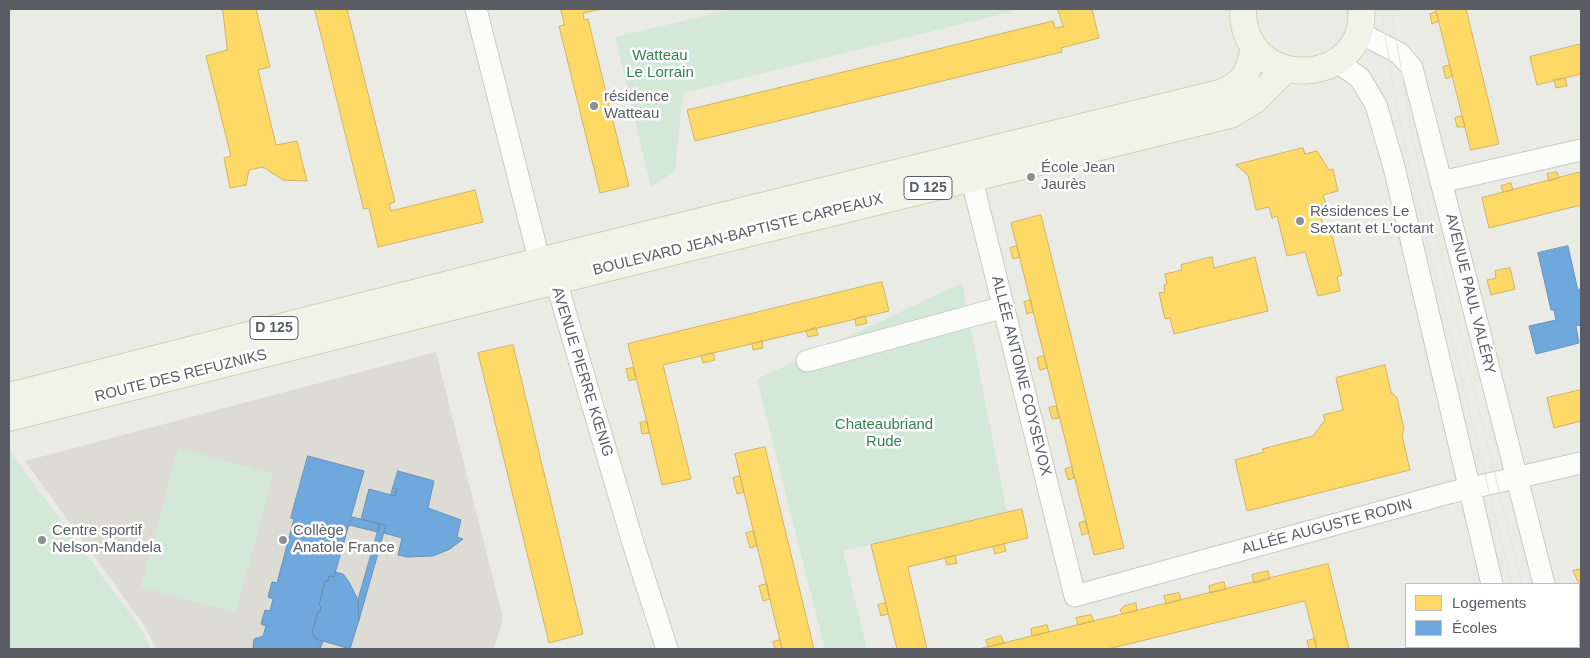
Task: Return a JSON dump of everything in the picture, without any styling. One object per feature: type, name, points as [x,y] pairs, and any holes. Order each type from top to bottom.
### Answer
[{"type":"main road","points":[[1243,9],[1242,20],[1248,38],[1254,48],[1263,58],[1286,70],[1312,71],[1336,61],[1350,49],[1360,21]]},
{"type":"main road","name":"BOULEVARD JEAN-BAPTISTE CARPEAUX","points":[[969,167],[1223,92],[1241,82],[1251,63],[1254,48]]},
{"type":"main road","name":"BOULEVARD JEAN-BAPTISTE CARPEAUX","points":[[547,271],[969,167],[1230,115],[1255,100],[1286,70]]},
{"type":"main road","name":"ROUTE DES REFUZNIKS","points":[[9,396],[547,271]]},
{"type":"main road","name":"ROUTE DES REFUZNIKS","points":[[9,418],[547,271]]},
{"type":"street","name":"AVENUE PIERRE KŒNIG","points":[[476,9],[547,271],[667,649]]},
{"type":"street","name":"AVENUE PAUL VALÉRY","points":[[1360,21],[1399,52],[1412,68],[1544,583]]},
{"type":"street","points":[[1336,61],[1360,78],[1376,105],[1394,166],[1468,490],[1492,583]]},
{"type":"street","points":[[1441,182],[1581,150]]},
{"type":"street","name":"ALLÉE ANTOINE COYSEVOX","points":[[969,167],[1075,596]]},
{"type":"street","points":[[806,361],[1004,307]]},
{"type":"street","name":"ALLÉE AUGUSTE RODIN","points":[[1075,596],[1468,490],[1581,463]]},
{"type":"shaded area","name":"Collège Anatole France","points":[[436,352],[503,619],[494,649],[156,649],[144,625],[25,461]]},
{"type":"green space","name":"Watteau Le Lorrain","points":[[733,9],[1013,9],[1014,11],[683,93],[675,171],[651,187],[615,37]]},
{"type":"green space","name":"Chateaubriand Rude","points":[[962,283],[1007,513],[843,551],[867,649],[825,649],[757,379]]},
{"type":"green space","points":[[178,448],[273,474],[236,613],[141,587]]},
{"type":"green space","name":"Centre sportif Nelson-Mandela","points":[[9,450],[142,630],[151,649],[9,649]]},
{"type":"building: Logements","points":[[223,9],[256,9],[270,67],[258,70],[276,145],[297,141],[307,181],[283,180],[263,167],[249,170],[246,185],[230,188],[224,158],[231,156],[206,56],[227,50]]},
{"type":"building: Logements","points":[[315,9],[347,9],[395,202],[389,204],[391,211],[475,190],[483,222],[378,247],[369,208],[364,209]]},
{"type":"building: Logements","name":"résidence Watteau","points":[[561,9],[602,9],[583,13],[584,20],[588,19],[629,186],[600,193],[559,26],[564,25]]},
{"type":"building: Logements","points":[[1058,9],[1092,9],[1099,38],[1061,48],[1062,52],[695,141],[687,110],[1053,21],[1055,28],[1063,27]]},
{"type":"building: Logements","points":[[1436,9],[1466,9],[1499,144],[1471,150]]},
{"type":"building: Logements","points":[[1436,12],[1439,21],[1432,24],[1430,14]]},
{"type":"building: Logements","points":[[1581,44],[1581,74],[1537,85],[1530,57]]},
{"type":"building: Logements","points":[[1450,65],[1452,76],[1446,79],[1443,67]]},
{"type":"building: Logements","points":[[1565,78],[1567,86],[1556,88],[1554,80]]},
{"type":"building: Logements","points":[[1462,116],[1465,127],[1457,127],[1455,118]]},
{"type":"building: Logements","name":"Résidences Le Sextant et L'octant","points":[[1303,148],[1305,154],[1317,151],[1329,170],[1333,169],[1338,191],[1323,195],[1326,204],[1318,206],[1323,225],[1329,224],[1342,275],[1337,277],[1340,291],[1318,296],[1305,252],[1287,256],[1277,216],[1272,218],[1269,207],[1256,210],[1248,175],[1236,165]]},
{"type":"building: Logements","points":[[1557,172],[1559,178],[1549,181],[1547,174]]},
{"type":"building: Logements","points":[[1581,172],[1581,205],[1489,228],[1482,198]]},
{"type":"building: Logements","points":[[1511,183],[1513,190],[1503,192],[1501,186]]},
{"type":"building: Logements","points":[[1041,215],[1124,548],[1094,555],[1011,223]]},
{"type":"building: Logements","points":[[1017,246],[1020,257],[1013,259],[1010,248]]},
{"type":"building: Logements","points":[[1212,257],[1214,268],[1255,257],[1268,311],[1174,334],[1170,318],[1165,319],[1159,293],[1165,292],[1164,285],[1167,284],[1165,274],[1182,270],[1181,265]]},
{"type":"building: Logements","points":[[1510,268],[1515,289],[1491,295],[1487,280],[1496,278],[1495,271]]},
{"type":"building: Logements","points":[[882,282],[889,311],[663,365],[691,479],[662,485],[628,344]]},
{"type":"building: Logements","points":[[1031,300],[1033,312],[1027,314],[1024,302]]},
{"type":"building: Logements","points":[[865,316],[867,323],[856,326],[855,319]]},
{"type":"building: Logements","points":[[816,328],[818,335],[808,337],[806,331]]},
{"type":"building: Logements","points":[[762,341],[763,348],[753,350],[752,344]]},
{"type":"building: Logements","points":[[513,345],[583,634],[549,643],[478,353]]},
{"type":"building: Logements","points":[[713,353],[715,360],[703,363],[701,356]]},
{"type":"building: Logements","points":[[1044,356],[1047,368],[1040,370],[1037,358]]},
{"type":"building: Logements","points":[[1385,365],[1391,392],[1397,398],[1404,429],[1402,435],[1410,470],[1247,511],[1235,460],[1264,452],[1262,449],[1313,436],[1325,420],[1323,415],[1343,410],[1336,378]]},
{"type":"building: Logements","points":[[633,368],[636,379],[629,381],[626,369]]},
{"type":"building: Logements","points":[[1581,390],[1581,421],[1554,428],[1547,398]]},
{"type":"building: Logements","points":[[1056,406],[1059,418],[1052,419],[1049,408]]},
{"type":"building: Logements","points":[[647,421],[649,433],[642,434],[640,423]]},
{"type":"building: Logements","points":[[765,447],[814,649],[782,649],[740,476],[735,454]]},
{"type":"building: Logements","points":[[1072,467],[1074,478],[1068,480],[1065,469]]},
{"type":"building: Logements","points":[[740,476],[744,492],[737,494],[733,478]]},
{"type":"building: Logements","points":[[1022,509],[1028,538],[908,567],[927,649],[897,649],[871,545]]},
{"type":"building: Logements","points":[[1086,521],[1089,533],[1082,535],[1079,523]]},
{"type":"building: Logements","points":[[754,531],[757,546],[750,548],[746,533]]},
{"type":"building: Logements","points":[[1004,544],[1006,551],[995,554],[993,547]]},
{"type":"building: Logements","points":[[955,556],[957,563],[947,565],[945,558]]},
{"type":"building: Logements","points":[[1328,564],[1349,649],[1317,649],[1305,601],[1108,649],[979,649]]},
{"type":"building: Logements","points":[[1581,569],[1581,600],[1580,583],[1573,571]]},
{"type":"building: Logements","points":[[1268,571],[1270,579],[1254,583],[1252,575]]},
{"type":"building: Logements","points":[[1224,582],[1226,589],[1210,593],[1209,586]]},
{"type":"building: Logements","points":[[767,584],[770,599],[763,601],[759,586]]},
{"type":"building: Logements","points":[[1179,593],[1181,600],[1166,604],[1164,596]]},
{"type":"building: Logements","points":[[886,603],[888,614],[881,616],[878,605]]},
{"type":"building: Logements","points":[[1136,603],[1137,611],[1122,614],[1120,610],[1124,606]]},
{"type":"building: Logements","points":[[1091,615],[1094,621],[1078,625],[1076,618]]},
{"type":"building: Logements","points":[[1047,625],[1049,632],[1032,636],[1031,629]]},
{"type":"building: Logements","points":[[1001,636],[1004,643],[988,647],[986,640]]},
{"type":"building: Logements","points":[[1314,639],[1317,649],[1309,649],[1307,641]]},
{"type":"building: Logements","points":[[780,640],[782,649],[775,649],[773,642]]},
{"type":"building: Écoles","points":[[1568,246],[1578,291],[1581,287],[1581,325],[1576,326],[1579,343],[1536,354],[1529,326],[1556,320],[1554,310],[1551,310],[1538,253]]},
{"type":"building: Écoles","points":[[308,456],[364,471],[334,577],[329,576],[328,581],[325,581],[319,605],[321,606],[320,612],[318,612],[312,632],[316,639],[323,641],[320,649],[253,649],[254,639],[263,636],[266,626],[261,624],[265,610],[270,611],[273,599],[268,597],[272,582],[277,583],[294,519],[291,518]]},
{"type":"building: Écoles","points":[[398,471],[434,481],[428,508],[461,520],[457,537],[463,539],[450,549],[433,556],[407,557],[398,555],[402,538],[384,533],[386,525],[361,519],[369,489],[395,496],[397,489],[393,488]]},
{"type":"building: Écoles","points":[[393,488],[397,489],[395,496],[391,495]]},
{"type":"building: Écoles","points":[[352,517],[380,524],[378,532],[349,525]]},
{"type":"building: Écoles","points":[[380,524],[386,525],[359,620],[358,600]]},
{"type":"building: Écoles","points":[[335,572],[343,574],[358,600],[359,620],[350,649],[316,639],[312,632],[318,612],[320,612],[321,606],[319,605],[325,581],[328,581],[329,576],[334,577]]},
{"type":"tram line","points":[[1381,9],[1395,97],[1413,184],[1512,583]]},
{"type":"tram line","points":[[1391,9],[1413,139],[1423,183],[1522,583]]},
{"type":"place","name":"résidence Watteau","points":[[594,106]]},
{"type":"place","name":"École Jean Jaurès","points":[[1031,177]]},
{"type":"place","name":"Résidences Le Sextant et L'octant","points":[[1300,221]]},
{"type":"place","name":"Centre sportif Nelson-Mandela","points":[[42,540]]},
{"type":"place","name":"Collège Anatole France","points":[[283,540]]}]
